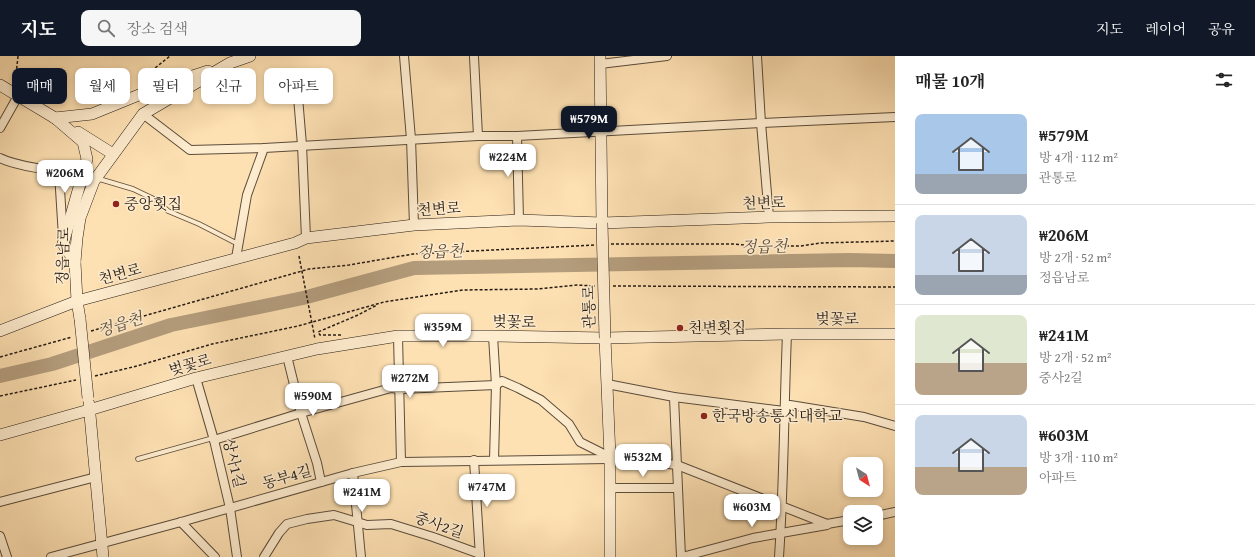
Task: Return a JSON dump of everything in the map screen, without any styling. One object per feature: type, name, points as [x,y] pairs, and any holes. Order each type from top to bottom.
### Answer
[{"type":"street","name":"정읍남로","points":[[102,557],[96,477],[77,301],[75,262],[80,218],[96,178],[142,114],[230,63],[250,56]]},
{"type":"street","points":[[404,56],[411,140],[414,225]]},
{"type":"street","points":[[600,60],[667,56]]},
{"type":"street","points":[[757,56],[760,122],[769,218]]},
{"type":"street","points":[[474,57],[478,136]]},
{"type":"street","name":"관통로","points":[[600,60],[602,223],[610,488],[610,557]]},
{"type":"street","points":[[193,76],[230,63]]},
{"type":"street","points":[[0,85],[12,92]]},
{"type":"street","points":[[55,118],[92,114],[138,95]]},
{"type":"street","points":[[0,128],[14,104]]},
{"type":"street","points":[[31,104],[113,154]]},
{"type":"street","points":[[299,104],[306,238]]},
{"type":"street","points":[[142,114],[190,150],[264,148],[478,136],[517,136],[760,122],[895,117]]},
{"type":"street","points":[[55,118],[83,142],[87,159],[63,244]]},
{"type":"street","points":[[517,136],[519,220]]},
{"type":"street","points":[[236,258],[247,195],[264,148]]},
{"type":"street","points":[[0,158],[23,166],[44,168],[59,173],[63,244],[75,262]]},
{"type":"street","name":"천변로","points":[[0,330],[77,301],[295,243],[306,238],[414,225],[519,220],[602,223],[895,216]]},
{"type":"street","points":[[778,557],[782,507],[787,334]]},
{"type":"street","name":"벚꽃로","points":[[0,435],[196,378],[317,349],[398,336],[605,338],[787,334],[895,334]]},
{"type":"street","points":[[398,336],[401,462]]},
{"type":"street","points":[[493,336],[496,385],[494,460]]},
{"type":"street","points":[[287,356],[301,413],[313,450],[321,482]]},
{"type":"street","name":"상사1길","points":[[196,378],[230,508],[237,557]]},
{"type":"street","points":[[213,439],[391,388],[400,389],[496,385],[502,381],[541,400],[569,424],[580,442],[609,458],[676,465],[827,524]]},
{"type":"street","points":[[607,384],[674,397],[784,411]]},
{"type":"street","points":[[674,397],[681,557],[753,538],[843,521]]},
{"type":"street","points":[[784,411],[790,405],[864,417],[895,426]]},
{"type":"street","name":"동부4길","points":[[51,557],[353,473],[401,462],[609,458]]},
{"type":"street","points":[[474,460],[480,556]]},
{"type":"street","points":[[353,473],[361,557]]},
{"type":"street","points":[[0,502],[96,477]]},
{"type":"street","points":[[610,488],[677,488]]},
{"type":"street","points":[[883,515],[895,512]]},
{"type":"street","name":"중사2길","points":[[264,557],[279,533],[287,524],[307,519],[334,516],[366,525],[391,524],[432,537],[480,556]]},
{"type":"street","points":[[181,522],[215,557]]},
{"type":"street","points":[[0,536],[7,557]]},
{"type":"lane","points":[[96,178],[133,189],[156,200],[168,211],[200,224],[238,244]]},
{"type":"lane","points":[[138,460],[213,439]]},
{"type":"path","points":[[17,68],[18,56]]},
{"type":"path","points":[[155,68],[170,56]]},
{"type":"path","points":[[607,244],[733,244],[758,246],[801,246],[821,243],[895,241]]},
{"type":"path","points":[[87,333],[309,269],[413,254],[599,245]]},
{"type":"path","points":[[299,256],[315,339]]},
{"type":"path","points":[[92,376],[137,366],[212,344],[298,326],[380,303],[463,290],[538,289],[577,285],[600,286]]},
{"type":"path","points":[[608,286],[895,287]]},
{"type":"path","points":[[354,344],[350,337],[339,335],[320,335],[318,332],[358,315],[380,303]]},
{"type":"path","points":[[0,356],[73,336]]},
{"type":"path","points":[[0,396],[76,380]]},
{"type":"waterway","name":"정읍천","points":[[0,376],[52,364],[171,325],[303,298],[414,268],[850,260],[895,261]]},
{"type":"place","name":"중앙횟집","points":[[116,204]]},
{"type":"place","name":"천변횟집","points":[[680,328]]},
{"type":"place","name":"한국방송통신대학교","points":[[704,416]]}]
